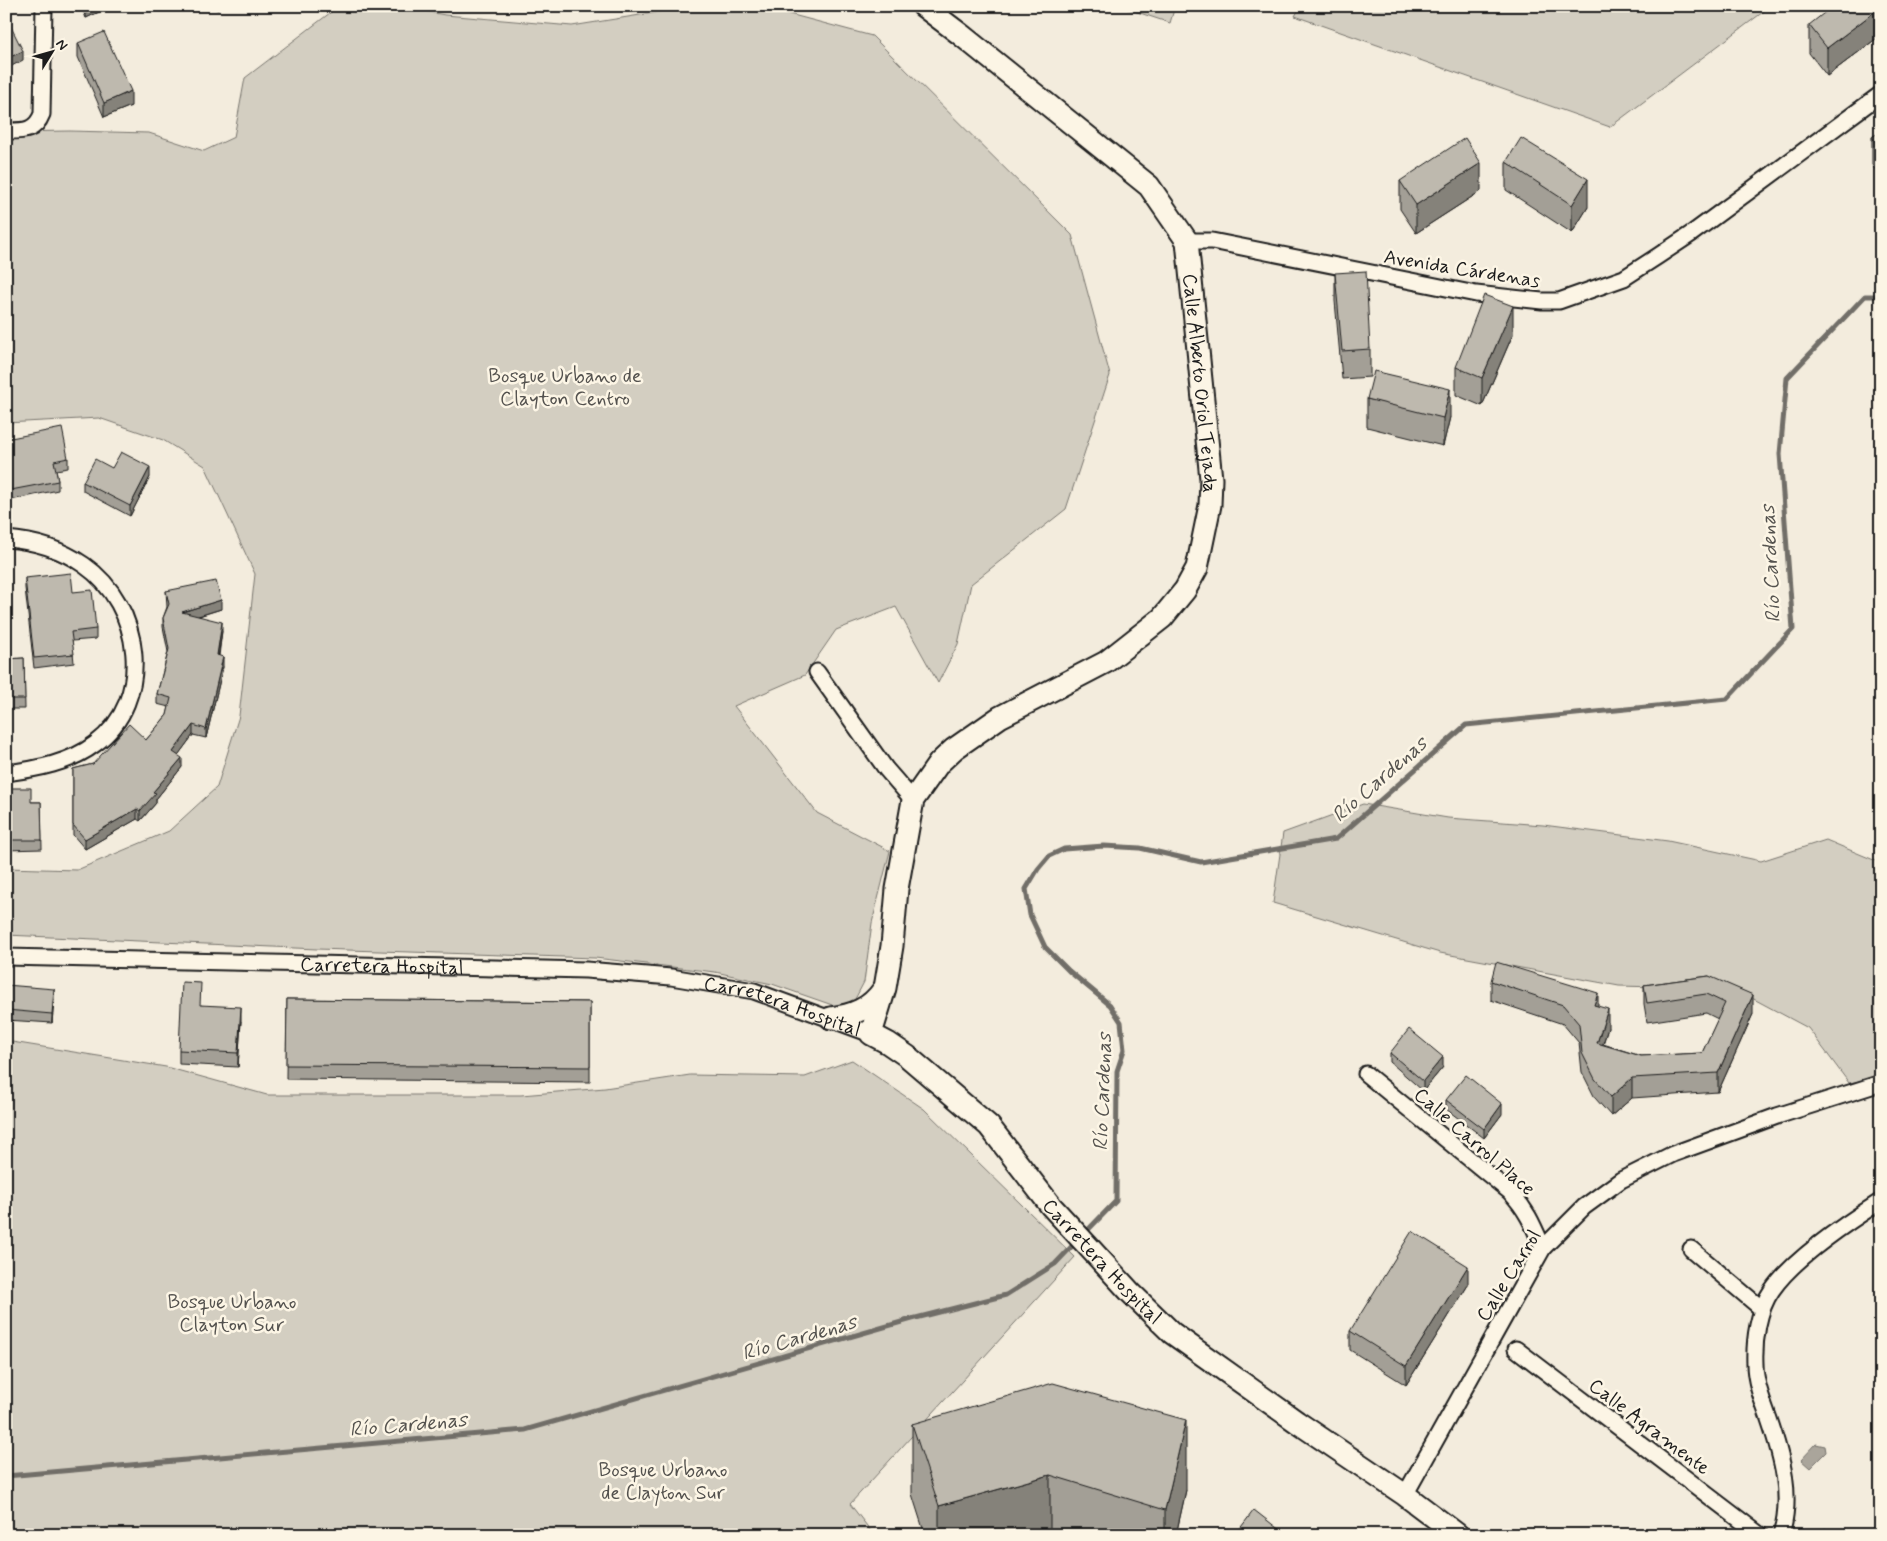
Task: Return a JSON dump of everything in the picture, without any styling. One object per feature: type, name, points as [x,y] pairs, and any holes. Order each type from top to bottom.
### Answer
[{"type":"street","points":[[6,131],[25,131],[32,128],[39,122],[42,114],[44,6]]},
{"type":"street","name":"Calle Alberto Oriol Tejada","points":[[871,1034],[885,988],[892,946],[897,889],[906,832],[914,800],[939,764],[954,749],[1000,717],[1106,662],[1162,618],[1185,590],[1197,568],[1210,505],[1211,479],[1187,241],[1149,186],[923,6]]},
{"type":"street","name":"Avenida Cárdenas","points":[[1187,241],[1212,241],[1476,294],[1559,301],[1624,278],[1691,234],[1881,94]]},
{"type":"street","points":[[6,539],[50,547],[84,564],[98,576],[111,590],[121,606],[133,641],[135,660],[129,699],[110,731],[95,745],[68,760],[44,767],[6,773]]},
{"type":"street","points":[[816,672],[886,769],[914,800]]},
{"type":"street","name":"Carretera Hospital","points":[[6,957],[595,971],[671,977],[754,991],[831,1018],[888,1043],[907,1056],[989,1126],[1050,1206],[1131,1293],[1172,1333],[1404,1495],[1458,1535]]},
{"type":"street","points":[[831,1018],[858,1012],[873,1002],[885,988]]},
{"type":"street","points":[[885,988],[889,1022],[896,1040],[907,1056]]},
{"type":"street","name":"Calle Carrol Place","points":[[1366,1074],[1510,1192],[1530,1217],[1543,1248]]},
{"type":"street","name":"Calle Carrol","points":[[1404,1495],[1543,1248],[1584,1207],[1642,1168],[1673,1154],[1777,1116],[1881,1083]]},
{"type":"street","points":[[1781,1535],[1787,1504],[1783,1468],[1775,1436],[1762,1399],[1755,1365],[1757,1335],[1762,1309],[1772,1290],[1789,1271],[1848,1223],[1881,1201]]},
{"type":"street","points":[[1691,1249],[1762,1309]]},
{"type":"street","name":"Calle Agramente","points":[[1516,1349],[1760,1535]]},
{"type":"green space","name":"Bosque Urbano de Clayton Centro","points":[[339,6],[396,6],[445,15],[572,26],[696,6],[759,6],[872,36],[1072,235],[1110,375],[1066,509],[971,584],[958,644],[938,683],[896,607],[836,630],[805,675],[734,706],[817,813],[890,851],[872,923],[864,982],[854,1001],[847,1006],[838,1007],[772,984],[715,972],[595,958],[317,949],[6,935],[6,868],[77,870],[169,831],[217,787],[239,716],[255,574],[205,466],[163,440],[99,418],[6,423],[6,132],[149,133],[204,151],[234,137],[245,78]]},
{"type":"green space","points":[[1119,6],[1175,6],[1170,23]]},
{"type":"green space","points":[[1301,6],[1771,6],[1610,127],[1295,16]]},
{"type":"green space","points":[[1363,804],[1448,818],[1543,825],[1668,841],[1761,861],[1826,840],[1881,863],[1881,1077],[1849,1083],[1808,1028],[1735,989],[1619,986],[1440,953],[1273,903],[1283,833]]},
{"type":"green space","name":"Bosque Urbano Clayton Sur","points":[[6,1041],[166,1067],[267,1095],[521,1095],[605,1088],[690,1075],[805,1077],[852,1060],[924,1109],[1075,1257],[850,1504],[874,1535],[6,1535]]},
{"type":"shaded area","points":[[1816,1444],[1825,1446],[1826,1452],[1810,1468],[1801,1460]]},
{"type":"building","points":[[1833,6],[1881,7],[1827,48],[1809,25]]},
{"type":"building","points":[[8,21],[23,51],[6,59],[6,22]]},
{"type":"building","points":[[104,32],[131,91],[104,103],[78,43]]},
{"type":"building","points":[[1881,131],[1881,150],[1872,137]]},
{"type":"building","points":[[1465,138],[1481,163],[1416,205],[1400,181]]},
{"type":"building","points":[[1521,138],[1588,179],[1572,205],[1506,162]]},
{"type":"building","points":[[1366,271],[1370,349],[1342,351],[1335,273]]},
{"type":"building","points":[[1484,295],[1513,306],[1482,378],[1456,367]]},
{"type":"building","points":[[1374,371],[1450,389],[1443,418],[1367,399]]},
{"type":"building","points":[[62,428],[68,458],[54,461],[58,481],[11,490],[6,470],[6,439]]},
{"type":"building","points":[[121,452],[150,467],[130,506],[83,482],[95,459],[112,468]]},
{"type":"building","points":[[71,573],[73,592],[92,590],[96,629],[71,632],[74,654],[34,658],[25,578]]},
{"type":"building","points":[[216,581],[221,600],[182,612],[222,622],[217,655],[223,657],[206,729],[193,725],[173,752],[182,758],[153,792],[156,793],[140,811],[137,809],[85,839],[73,825],[73,769],[93,764],[129,724],[146,740],[167,715],[171,698],[157,694],[169,649],[163,618],[169,604],[166,591]]},
{"type":"building","points":[[24,658],[25,699],[6,699],[6,659]]},
{"type":"building","points":[[6,788],[31,788],[31,802],[41,802],[42,840],[6,840]]},
{"type":"building","points":[[1496,962],[1598,993],[1594,1005],[1608,1009],[1597,1043],[1641,1056],[1702,1053],[1725,1003],[1706,994],[1647,1003],[1644,985],[1709,976],[1753,995],[1718,1073],[1632,1078],[1611,1097],[1595,1079],[1582,1053],[1579,1024],[1563,1005],[1491,981]]},
{"type":"building","points":[[182,982],[201,983],[200,1005],[241,1007],[238,1053],[179,1050]]},
{"type":"building","points":[[6,985],[54,989],[52,1014],[6,1010]]},
{"type":"building","points":[[287,999],[590,1002],[590,1067],[286,1065]]},
{"type":"building","points":[[1409,1029],[1443,1057],[1423,1081],[1390,1053]]},
{"type":"building","points":[[1466,1075],[1502,1104],[1484,1129],[1446,1100]]},
{"type":"building","points":[[1412,1231],[1468,1266],[1406,1366],[1350,1331]]},
{"type":"building","points":[[1053,1383],[1186,1420],[1165,1510],[1050,1475],[939,1506],[912,1424]]},
{"type":"building","points":[[1254,1510],[1286,1535],[1235,1535]]},
{"type":"building","points":[[1825,1528],[1833,1535],[1820,1535]]},
{"type":"waterway","name":"Río Cardenas","points":[[1084,1234],[1116,1201],[1117,1071],[1124,1050],[1121,1022],[1110,1005],[1069,971],[1045,947],[1030,915],[1026,889],[1038,869],[1049,856],[1064,849],[1104,846],[1140,848],[1201,862],[1336,839],[1466,725],[1727,699],[1793,629],[1780,454],[1787,378],[1865,296],[1881,296]]},
{"type":"waterway","name":"Río Cardenas","points":[[6,1476],[525,1430],[912,1319],[1006,1295],[1055,1264],[1076,1242]]},
{"type":"park label","name":"Bosque Urbano de Clayton Sur","points":[[663,1480]]}]
